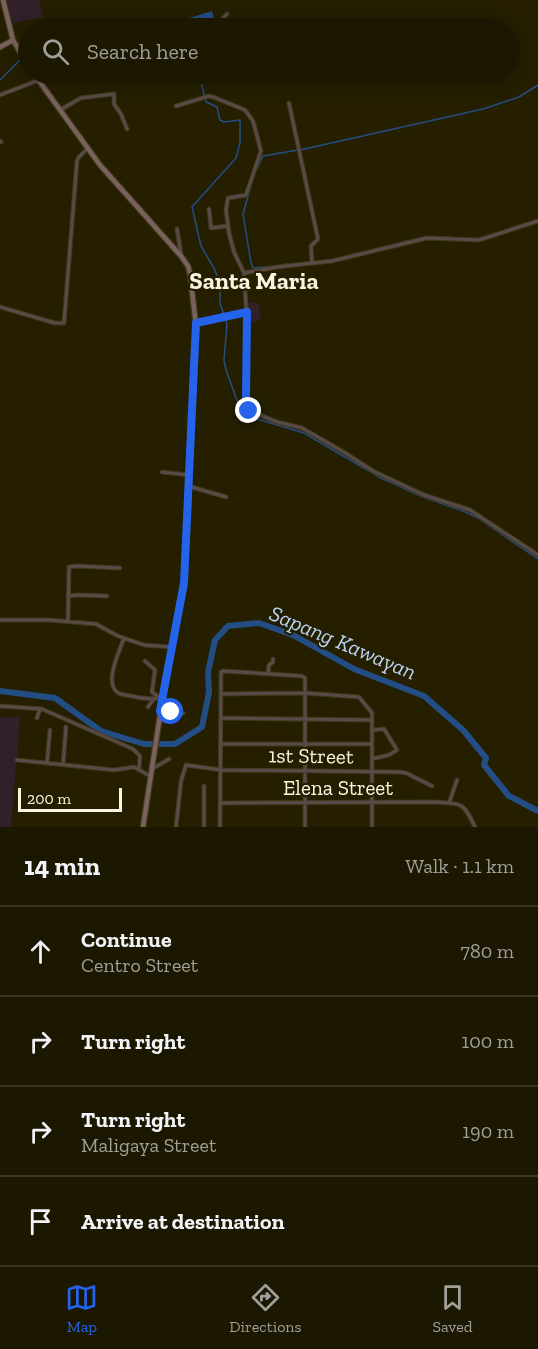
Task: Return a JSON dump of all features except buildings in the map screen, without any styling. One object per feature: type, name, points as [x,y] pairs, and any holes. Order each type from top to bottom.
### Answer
[{"type":"street","points":[[2,1],[18,50]]},
{"type":"street","points":[[223,18],[227,14]]},
{"type":"street","points":[[0,47],[18,44]]},
{"type":"street","points":[[0,95],[29,84]]},
{"type":"street","points":[[42,84],[87,149],[181,256],[189,269],[196,323],[184,583],[158,699],[160,711],[143,827]]},
{"type":"street","points":[[60,110],[81,98],[114,93],[114,104],[127,129]]},
{"type":"street","points":[[176,106],[205,97],[218,98],[241,107],[248,112],[253,121],[260,148],[260,156],[246,195],[227,199],[228,226],[233,249],[244,273],[247,312],[246,396],[249,411],[281,424],[302,428],[373,471],[424,495],[470,510],[538,555]]},
{"type":"street","points":[[289,103],[318,239],[311,246],[312,263]]},
{"type":"street","points":[[0,307],[55,323],[64,323],[77,161],[87,149]]},
{"type":"street","points":[[209,209],[212,228],[228,226]]},
{"type":"street","points":[[244,273],[348,258],[427,238],[479,240],[538,221]]},
{"type":"street","points":[[177,230],[181,256]]},
{"type":"street","points":[[196,323],[247,312]]},
{"type":"street","points":[[162,472],[189,475]]},
{"type":"street","points":[[188,486],[226,497]]},
{"type":"street","points":[[68,622],[70,567],[120,568]]},
{"type":"street","points":[[68,596],[107,596]]},
{"type":"street","points":[[0,620],[100,625],[124,638],[144,645],[171,647]]},
{"type":"street","points":[[124,638],[113,663],[112,685],[114,689],[118,693],[158,699]]},
{"type":"street","points":[[268,674],[269,665],[273,659]]},
{"type":"street","points":[[145,661],[155,670],[152,692],[158,699]]},
{"type":"street","points":[[220,827],[221,672],[302,676],[304,678],[305,827]]},
{"type":"street","points":[[221,694],[305,693],[359,697],[371,711],[372,720],[372,827]]},
{"type":"street","points":[[148,707],[158,699]]},
{"type":"street","points":[[0,706],[40,709],[136,750],[141,761],[139,769]]},
{"type":"street","points":[[37,718],[40,709]]},
{"type":"street","points":[[160,711],[183,713]]},
{"type":"street","points":[[222,718],[372,720]]},
{"type":"street","points":[[63,765],[66,728]]},
{"type":"street","points":[[372,759],[389,755],[397,750],[384,729],[373,730]]},
{"type":"street","points":[[47,763],[50,730]]},
{"type":"street","points":[[221,744],[372,744]]},
{"type":"street","points":[[152,768],[169,759]]},
{"type":"street","points":[[18,760],[114,770],[134,767],[151,777]]},
{"type":"street","name":"1st Street","points":[[176,827],[183,771],[188,765],[221,770],[406,773],[432,786]]},
{"type":"street","points":[[449,803],[457,780]]},
{"type":"street","points":[[204,786],[204,827]]},
{"type":"street","name":"Elena Street","points":[[220,803],[449,803],[459,804],[467,809],[475,827]]},
{"type":"shaded area","points":[[6,0],[39,0],[43,17],[18,18],[18,22],[12,23]]},
{"type":"shaded area","points":[[248,303],[259,303],[261,320],[248,324]]},
{"type":"shaded area","points":[[0,717],[19,717],[20,719],[11,827],[0,827]]},
{"type":"water","points":[[212,11],[214,18],[189,18]]},
{"type":"waterway","points":[[0,80],[18,62]]},
{"type":"waterway","points":[[202,84],[206,102],[217,107],[220,120],[224,122],[240,120],[240,143],[236,158],[192,207],[201,246],[220,284],[220,303],[227,324],[224,360],[239,406],[247,416],[304,433],[381,478],[478,518],[538,559]]},
{"type":"waterway","points":[[300,150],[483,109],[519,97],[538,85]]},
{"type":"waterway","points":[[256,171],[263,156],[298,150]]},
{"type":"waterway","points":[[252,182],[243,214],[251,263],[253,268],[276,266]]},
{"type":"waterway","points":[[427,237],[449,237]]},
{"type":"waterway","points":[[408,241],[422,238]]},
{"type":"waterway","points":[[385,247],[406,241]]},
{"type":"waterway","points":[[280,265],[311,262]]},
{"type":"waterway","name":"Sapang Kawayan","points":[[0,691],[55,698],[101,731],[144,744],[175,744],[202,727],[209,692],[208,672],[215,640],[228,626],[259,623],[293,635],[354,669],[424,696],[463,730],[486,758],[484,765],[509,796],[538,811]]},
{"type":"district","name":"Santa Maria","points":[[254,281]]},
{"type":"route","points":[[171,712],[160,711],[184,583],[184,540],[190,467],[196,323],[247,312],[246,396],[249,411]]}]
